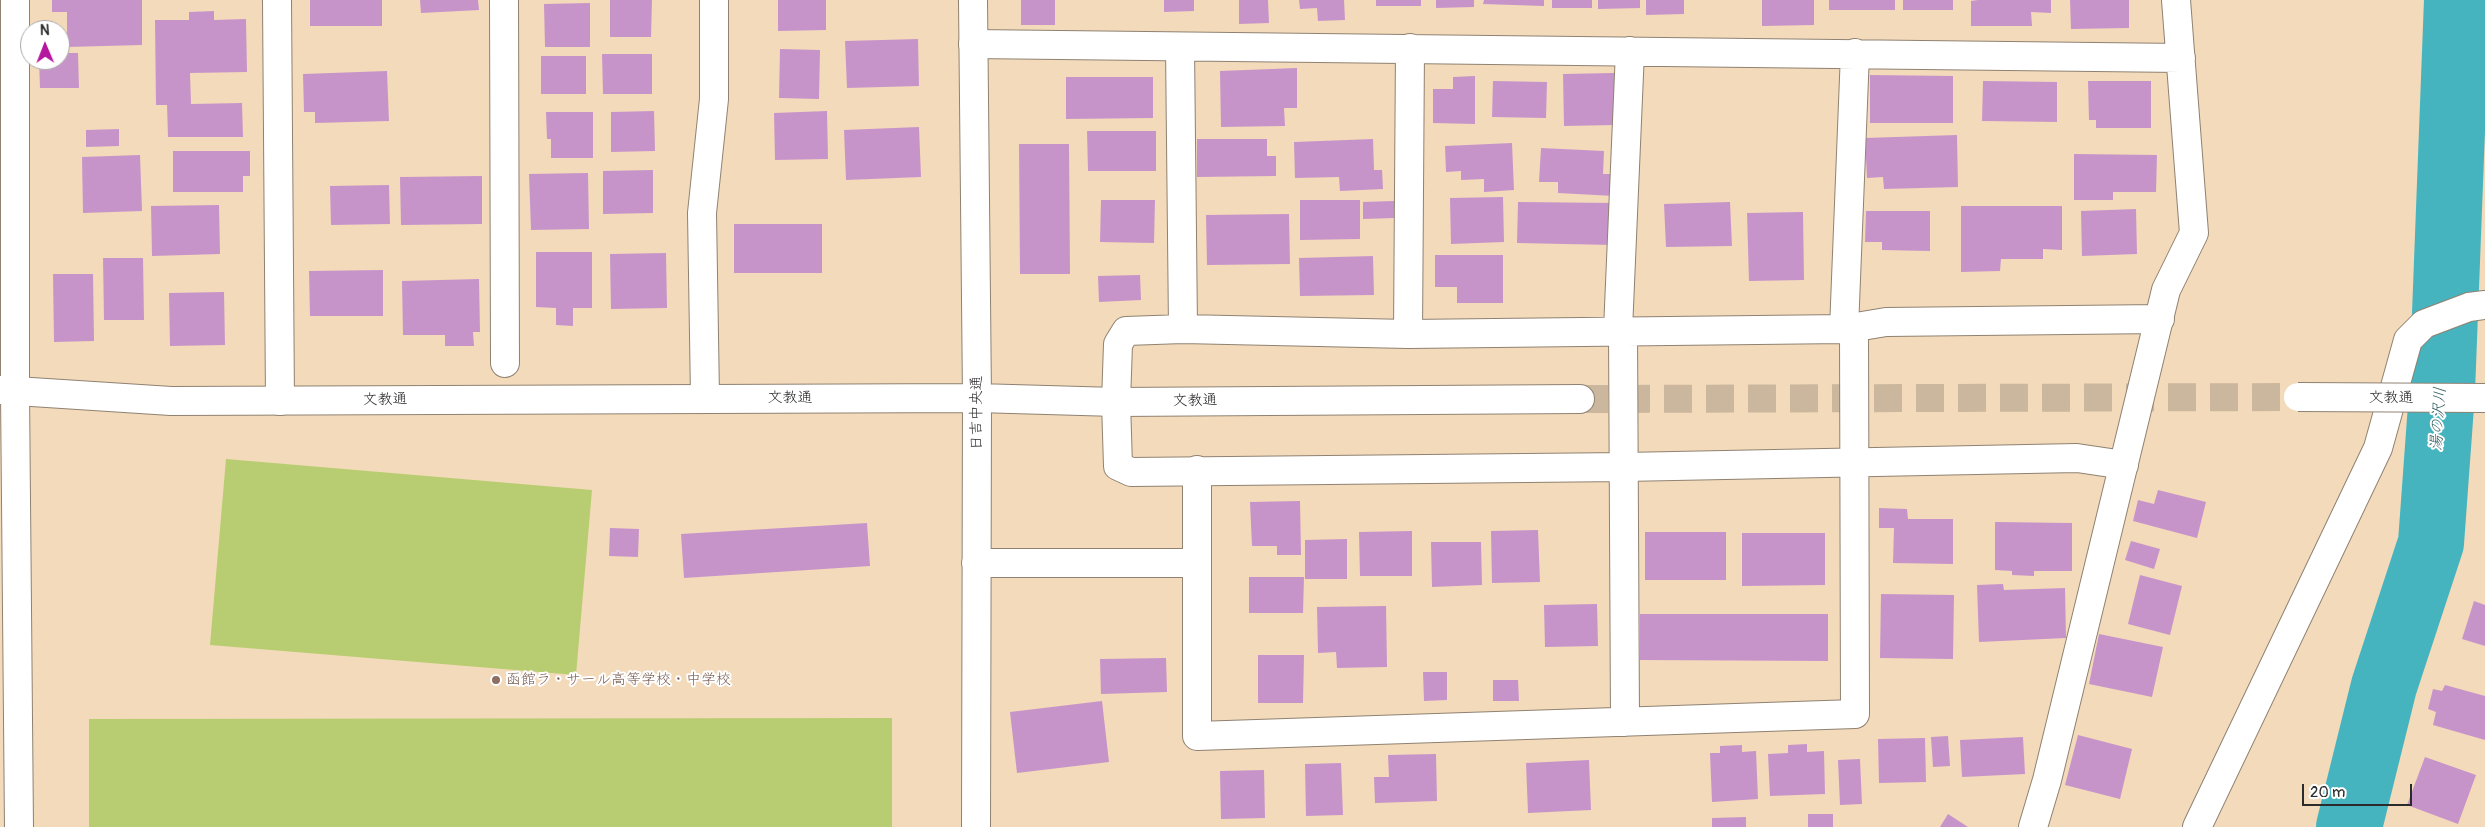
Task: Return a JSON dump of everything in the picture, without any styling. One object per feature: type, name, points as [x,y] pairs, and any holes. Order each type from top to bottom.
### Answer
[{"type":"street","points":[[15,0],[7,190],[7,391],[10,797],[19,827]]},
{"type":"street","points":[[277,0],[280,401]]},
{"type":"street","points":[[504,0],[505,363]]},
{"type":"street","points":[[705,398],[702,213],[714,99],[714,0]]},
{"type":"street","name":"日吉中央通","points":[[972,0],[977,398],[976,827]]},
{"type":"street","points":[[2033,827],[2047,780],[2166,290],[2194,233],[2176,0]]},
{"type":"street","points":[[973,44],[1855,52],[2181,58]]},
{"type":"street","points":[[1180,47],[1183,329]]},
{"type":"street","points":[[1408,334],[1410,48]]},
{"type":"street","points":[[1625,722],[1624,467],[1620,330],[1630,51]]},
{"type":"street","points":[[1198,470],[1197,736],[1855,714],[1853,462],[1849,329],[1855,52]]},
{"type":"street","points":[[2197,827],[2378,448],[2408,340],[2424,324],[2477,306]]},
{"type":"street","points":[[2124,465],[2077,458],[1624,467],[1131,472],[1118,466],[1116,402],[1118,344],[1126,331],[1183,329],[1408,334],[1620,330],[1849,329],[1886,322],[2160,319]]},
{"type":"street","name":"文教通","points":[[7,391],[171,401],[977,398],[1116,402],[1580,399]]},
{"type":"street","name":"文教通","points":[[2298,397],[2485,398]]},
{"type":"street","points":[[976,563],[1197,563]]},
{"type":"green space","points":[[226,459],[592,490],[576,675],[210,645]]},
{"type":"green space","points":[[892,718],[892,827],[89,827],[89,719]]},
{"type":"building","points":[[52,0],[142,0],[142,45],[70,47],[70,20],[67,20],[67,12],[52,12]]},
{"type":"building","points":[[310,0],[382,0],[382,26],[310,26]]},
{"type":"building","points":[[420,0],[478,0],[479,10],[421,13]]},
{"type":"building","points":[[610,0],[652,0],[651,37],[610,37]]},
{"type":"building","points":[[778,0],[826,0],[826,30],[778,31]]},
{"type":"building","points":[[1021,0],[1055,0],[1055,25],[1021,25]]},
{"type":"building","points":[[1164,0],[1194,0],[1194,11],[1164,12]]},
{"type":"building","points":[[1239,0],[1268,0],[1269,23],[1239,24]]},
{"type":"building","points":[[1299,0],[1344,0],[1345,20],[1318,21],[1317,8],[1300,9]]},
{"type":"building","points":[[1376,0],[1421,0],[1421,6],[1376,6]]},
{"type":"building","points":[[1436,0],[1474,0],[1474,7],[1436,8]]},
{"type":"building","points":[[1484,0],[1544,0],[1544,6],[1483,4]]},
{"type":"building","points":[[1552,0],[1592,0],[1592,8],[1552,8]]},
{"type":"building","points":[[1598,0],[1640,0],[1640,8],[1598,9]]},
{"type":"building","points":[[1646,0],[1684,0],[1684,14],[1646,15]]},
{"type":"building","points":[[1762,0],[1814,0],[1814,25],[1762,26]]},
{"type":"building","points":[[1829,0],[1895,0],[1895,10],[1829,10]]},
{"type":"building","points":[[1903,0],[1953,0],[1953,10],[1903,10]]},
{"type":"building","points":[[2051,0],[2051,13],[2031,12],[2032,26],[1971,26],[1971,1]]},
{"type":"building","points":[[2070,0],[2129,0],[2129,28],[2071,29]]},
{"type":"building","points":[[590,3],[590,47],[545,47],[544,4]]},
{"type":"building","points":[[214,11],[214,20],[246,19],[247,72],[190,73],[191,104],[242,103],[243,137],[168,137],[167,105],[156,105],[155,20],[189,20],[189,12]]},
{"type":"building","points":[[918,39],[919,86],[847,88],[845,41]]},
{"type":"building","points":[[780,49],[820,50],[819,99],[779,98]]},
{"type":"building","points":[[70,53],[78,53],[79,88],[40,88],[39,70],[70,70]]},
{"type":"building","points":[[602,54],[652,54],[652,94],[603,94]]},
{"type":"building","points":[[541,56],[586,56],[586,94],[541,94]]},
{"type":"building","points":[[1297,68],[1297,108],[1284,108],[1285,126],[1221,127],[1220,71]]},
{"type":"building","points":[[387,71],[389,121],[315,123],[315,112],[304,112],[303,74]]},
{"type":"building","points":[[1614,73],[1615,125],[1564,126],[1563,74]]},
{"type":"building","points":[[1870,75],[1953,76],[1953,123],[1870,123]]},
{"type":"building","points":[[1475,76],[1475,124],[1433,123],[1433,89],[1453,89],[1453,77]]},
{"type":"building","points":[[1066,77],[1153,77],[1153,118],[1066,119]]},
{"type":"building","points":[[1493,81],[1547,82],[1546,118],[1492,117]]},
{"type":"building","points":[[1983,81],[2057,82],[2057,122],[1982,121]]},
{"type":"building","points":[[2088,81],[2151,81],[2151,128],[2096,128],[2096,120],[2089,120]]},
{"type":"building","points":[[654,111],[655,151],[611,152],[611,112]]},
{"type":"building","points":[[827,111],[828,159],[775,160],[774,113]]},
{"type":"building","points":[[546,112],[593,112],[593,158],[551,158],[551,139],[547,139]]},
{"type":"building","points":[[919,127],[921,177],[846,180],[844,130]]},
{"type":"building","points":[[119,129],[119,146],[86,147],[86,130]]},
{"type":"building","points":[[1087,131],[1156,131],[1156,171],[1088,171]]},
{"type":"building","points":[[1957,135],[1958,187],[1884,189],[1883,177],[1867,178],[1865,138]]},
{"type":"building","points":[[1197,139],[1267,139],[1267,156],[1276,156],[1276,176],[1197,177]]},
{"type":"building","points":[[1373,139],[1374,170],[1382,170],[1383,189],[1340,191],[1339,177],[1295,178],[1294,142]]},
{"type":"building","points":[[1512,143],[1514,190],[1484,192],[1484,179],[1461,180],[1461,171],[1446,172],[1445,146]]},
{"type":"building","points":[[1019,144],[1069,144],[1070,274],[1020,274]]},
{"type":"building","points":[[1541,148],[1604,151],[1603,174],[1615,174],[1614,196],[1558,193],[1558,182],[1539,182]]},
{"type":"building","points":[[173,151],[250,151],[250,176],[243,176],[243,192],[173,192]]},
{"type":"building","points":[[2074,154],[2157,155],[2156,192],[2113,192],[2113,200],[2074,200]]},
{"type":"building","points":[[140,155],[142,211],[83,213],[82,157]]},
{"type":"building","points":[[653,170],[653,213],[603,214],[603,171]]},
{"type":"building","points":[[588,173],[589,229],[531,230],[529,174]]},
{"type":"building","points":[[482,176],[482,224],[401,225],[400,177]]},
{"type":"building","points":[[389,185],[390,224],[331,225],[330,186]]},
{"type":"building","points":[[1503,197],[1504,242],[1451,244],[1450,198]]},
{"type":"building","points":[[1101,200],[1155,200],[1154,243],[1100,242]]},
{"type":"building","points":[[1300,200],[1360,200],[1360,239],[1300,240]]},
{"type":"building","points":[[1394,201],[1395,218],[1363,219],[1363,202]]},
{"type":"building","points":[[1518,202],[1614,203],[1613,245],[1517,243]]},
{"type":"building","points":[[1730,202],[1732,246],[1666,247],[1664,204]]},
{"type":"building","points":[[219,205],[220,254],[152,256],[151,206]]},
{"type":"building","points":[[1961,206],[2062,206],[2062,250],[2043,249],[2043,259],[2001,259],[2000,271],[1961,272]]},
{"type":"building","points":[[2136,209],[2137,254],[2082,256],[2081,211]]},
{"type":"building","points":[[1866,211],[1930,211],[1930,251],[1882,250],[1882,242],[1865,242]]},
{"type":"building","points":[[1803,212],[1804,280],[1749,281],[1747,213]]},
{"type":"building","points":[[1289,214],[1290,264],[1207,265],[1206,215]]},
{"type":"building","points":[[734,224],[822,224],[822,273],[734,273]]},
{"type":"building","points":[[536,252],[592,252],[592,308],[573,308],[573,326],[556,325],[556,308],[536,307]]},
{"type":"building","points":[[666,253],[667,308],[611,309],[610,254]]},
{"type":"building","points":[[1435,255],[1503,255],[1503,303],[1457,303],[1457,287],[1435,287]]},
{"type":"building","points":[[1373,256],[1374,295],[1300,296],[1299,258]]},
{"type":"building","points":[[103,258],[143,258],[144,320],[104,320]]},
{"type":"building","points":[[383,270],[383,316],[310,316],[309,271]]},
{"type":"building","points":[[53,274],[93,274],[94,341],[54,342]]},
{"type":"building","points":[[1140,275],[1141,300],[1099,302],[1098,276]]},
{"type":"building","points":[[479,279],[480,332],[473,332],[474,346],[445,346],[445,335],[403,335],[402,281]]},
{"type":"building","points":[[224,292],[225,345],[170,346],[169,293]]},
{"type":"building","points":[[2158,490],[2206,502],[2197,538],[2133,521],[2138,500],[2154,504]]},
{"type":"building","points":[[1300,501],[1301,555],[1277,555],[1277,546],[1252,546],[1250,502]]},
{"type":"building","points":[[1879,508],[1907,509],[1908,519],[1953,519],[1953,564],[1893,563],[1894,528],[1879,528]]},
{"type":"building","points":[[1995,522],[2072,523],[2072,571],[2034,571],[2034,576],[2012,575],[2012,571],[1995,570]]},
{"type":"building","points":[[867,523],[870,566],[684,578],[681,534]]},
{"type":"building","points":[[610,528],[639,529],[638,557],[609,556]]},
{"type":"building","points":[[1538,530],[1540,582],[1492,583],[1491,531]]},
{"type":"building","points":[[1412,531],[1412,576],[1360,576],[1359,532]]},
{"type":"building","points":[[1645,532],[1726,532],[1726,580],[1645,580]]},
{"type":"building","points":[[1742,533],[1825,533],[1825,585],[1742,586]]},
{"type":"building","points":[[1347,539],[1347,579],[1305,579],[1305,540]]},
{"type":"building","points":[[2131,541],[2160,549],[2154,569],[2125,560]]},
{"type":"building","points":[[1431,542],[1481,542],[1482,585],[1432,587]]},
{"type":"building","points":[[2140,575],[2182,586],[2170,635],[2128,624]]},
{"type":"building","points":[[1249,577],[1304,577],[1303,613],[1249,613]]},
{"type":"building","points":[[2003,584],[2004,590],[2065,588],[2066,638],[1979,642],[1977,585]]},
{"type":"building","points":[[1881,594],[1954,595],[1953,659],[1880,658]]},
{"type":"building","points":[[2474,601],[2485,605],[2485,646],[2462,639]]},
{"type":"building","points":[[1597,604],[1598,646],[1545,647],[1544,605]]},
{"type":"building","points":[[1386,606],[1387,667],[1337,668],[1336,652],[1318,653],[1317,607]]},
{"type":"building","points":[[1640,614],[1828,614],[1828,661],[1640,660]]},
{"type":"building","points":[[2099,634],[2163,647],[2152,697],[2089,684]]},
{"type":"building","points":[[1258,655],[1304,655],[1303,703],[1258,703]]},
{"type":"building","points":[[1166,658],[1167,692],[1101,694],[1100,659]]},
{"type":"building","points":[[1423,672],[1447,672],[1447,700],[1424,701]]},
{"type":"building","points":[[1493,680],[1518,680],[1519,701],[1493,701]]},
{"type":"building","points":[[2445,685],[2485,696],[2485,740],[2433,725],[2436,712],[2428,709],[2433,689],[2442,691]]},
{"type":"building","points":[[1102,701],[1109,762],[1017,773],[1010,712]]},
{"type":"building","points":[[2078,735],[2132,749],[2120,799],[2065,785]]},
{"type":"building","points":[[1948,736],[1950,766],[1933,767],[1931,737]]},
{"type":"building","points":[[2023,737],[2025,774],[1962,777],[1960,740]]},
{"type":"building","points":[[1925,738],[1926,782],[1879,783],[1878,739]]},
{"type":"building","points":[[1807,744],[1807,752],[1824,751],[1825,794],[1770,796],[1768,754],[1788,753],[1788,745]]},
{"type":"building","points":[[1742,745],[1742,752],[1756,751],[1758,799],[1712,802],[1710,753],[1720,753],[1720,746]]},
{"type":"building","points":[[1436,754],[1437,801],[1375,803],[1374,777],[1389,777],[1388,755]]},
{"type":"building","points":[[2425,757],[2476,775],[2458,824],[2407,805]]},
{"type":"building","points":[[1860,759],[1862,804],[1840,805],[1838,760]]},
{"type":"building","points":[[1589,760],[1591,810],[1528,813],[1526,763]]},
{"type":"building","points":[[1341,763],[1343,815],[1306,816],[1305,764]]},
{"type":"building","points":[[1264,770],[1265,818],[1221,819],[1220,771]]},
{"type":"building","points":[[1808,814],[1833,814],[1833,827],[1808,827]]},
{"type":"building","points":[[1948,814],[1968,827],[1940,827]]},
{"type":"building","points":[[1746,817],[1746,827],[1712,827],[1712,818]]},
{"type":"waterway","name":"湯の沢川","points":[[2349,827],[2384,686],[2431,543],[2442,392],[2457,0]]},
{"type":"tunnel","points":[[1580,399],[2298,397]]},
{"type":"place","name":"函館ラ・サール高等学校・中学校","points":[[496,680]]}]
